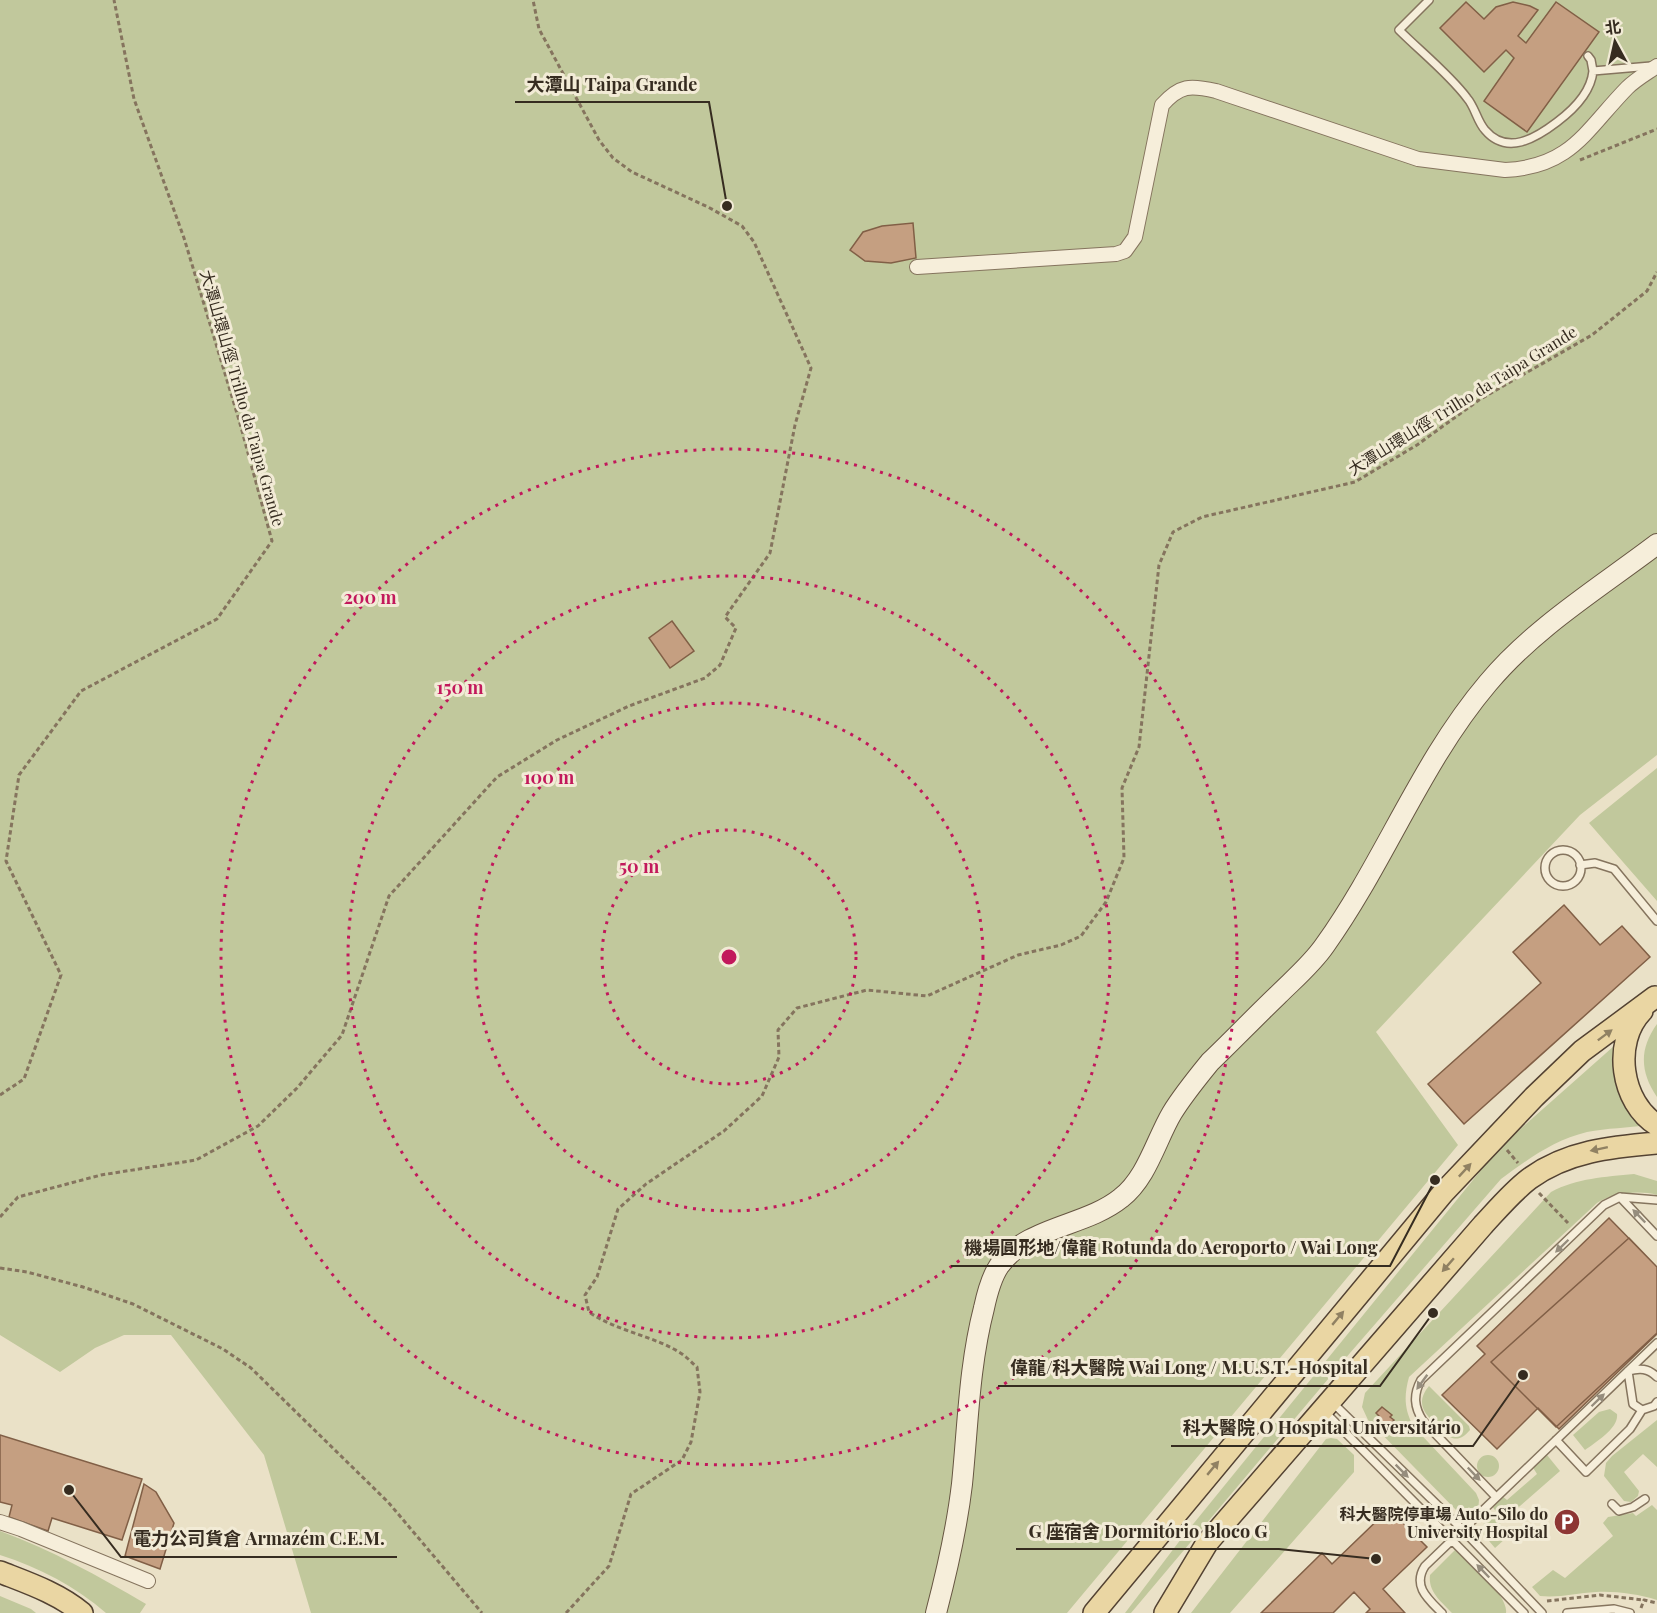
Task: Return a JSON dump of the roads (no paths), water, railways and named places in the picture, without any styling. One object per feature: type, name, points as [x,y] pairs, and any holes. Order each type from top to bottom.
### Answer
[{"type":"main road","points":[[1656,997],[1638,1014],[1628,1035],[1623,1059],[1626,1083],[1636,1104],[1657,1125]]},
{"type":"main road","points":[[1094,1613],[1443,1193],[1534,1097],[1582,1051],[1656,997]]},
{"type":"main road","points":[[1149,1613],[1206,1543],[1483,1226],[1529,1179],[1575,1155],[1609,1147],[1657,1143]]},
{"type":"main road","points":[[1102,1613],[1176,1513]]},
{"type":"main road","points":[[1165,1613],[1206,1543]]},
{"type":"main road","points":[[0,1572],[69,1602],[82,1613]]},
{"type":"street","points":[[917,267],[1116,254],[1125,251],[1135,237],[1162,105],[1174,91],[1186,87],[1201,87],[1216,91],[1418,159],[1504,170],[1519,169],[1552,159],[1577,144],[1628,87],[1657,66]]},
{"type":"street","points":[[936,1613],[962,1486],[975,1343],[988,1291],[999,1266],[1008,1256],[1035,1238],[1104,1208],[1121,1198],[1132,1187],[1171,1114],[1198,1076],[1324,946],[1344,917],[1447,738],[1490,681],[1525,645],[1554,620],[1657,544]]},
{"type":"street","points":[[0,1522],[148,1581]]},
{"type":"lane","points":[[1429,0],[1399,30],[1468,98],[1485,130],[1501,141],[1510,144],[1524,143],[1557,122],[1574,106],[1590,87],[1593,71],[1588,56]]},
{"type":"lane","points":[[1593,71],[1657,66]]},
{"type":"lane","points":[[1564,850],[1575,855],[1580,865],[1578,876],[1570,885],[1552,883],[1545,873],[1546,862],[1553,853],[1558,851],[1564,850]]},
{"type":"lane","points":[[1580,865],[1594,863],[1614,869],[1657,921]]},
{"type":"lane","points":[[1496,1497],[1417,1412],[1416,1390],[1421,1380],[1604,1205],[1620,1197],[1657,1200]]},
{"type":"lane","points":[[1620,1197],[1657,1236]]},
{"type":"lane","points":[[1442,1613],[1423,1593],[1419,1579],[1425,1566],[1657,1343]]},
{"type":"lane","points":[[1628,1371],[1644,1369],[1657,1377]]},
{"type":"lane","points":[[1628,1371],[1633,1404],[1642,1410],[1648,1409],[1657,1402]]},
{"type":"lane","points":[[1327,1405],[1463,1530],[1542,1613]]},
{"type":"lane","points":[[1327,1405],[1524,1613]]},
{"type":"lane","points":[[1556,1440],[1586,1472],[1630,1429],[1642,1410]]},
{"type":"lane","points":[[1612,1504],[1619,1511],[1645,1499]]},
{"type":"lane","points":[[1567,1613],[1614,1609],[1630,1613]]},
{"type":"place","name":"大潭山 Taipa Grande","points":[[727,206]]},
{"type":"place","name":"機場圓形地/偉龍 Rotunda do Aeroporto / Wai Long","points":[[1435,1180]]},
{"type":"place","name":"偉龍/科大醫院 Wai Long / M.U.S.T.-Hospital","points":[[1433,1313]]},
{"type":"place","name":"科大醫院 O Hospital Universitário","points":[[1523,1375]]},
{"type":"place","name":"電力公司貨倉 Armazém C.E.M.","points":[[69,1490]]},
{"type":"place","name":"科大醫院停車場 Auto-Silo do University Hospital","points":[[1567,1522]]},
{"type":"place","name":"G 座宿舍 Dormitório Bloco G","points":[[1376,1559]]}]
